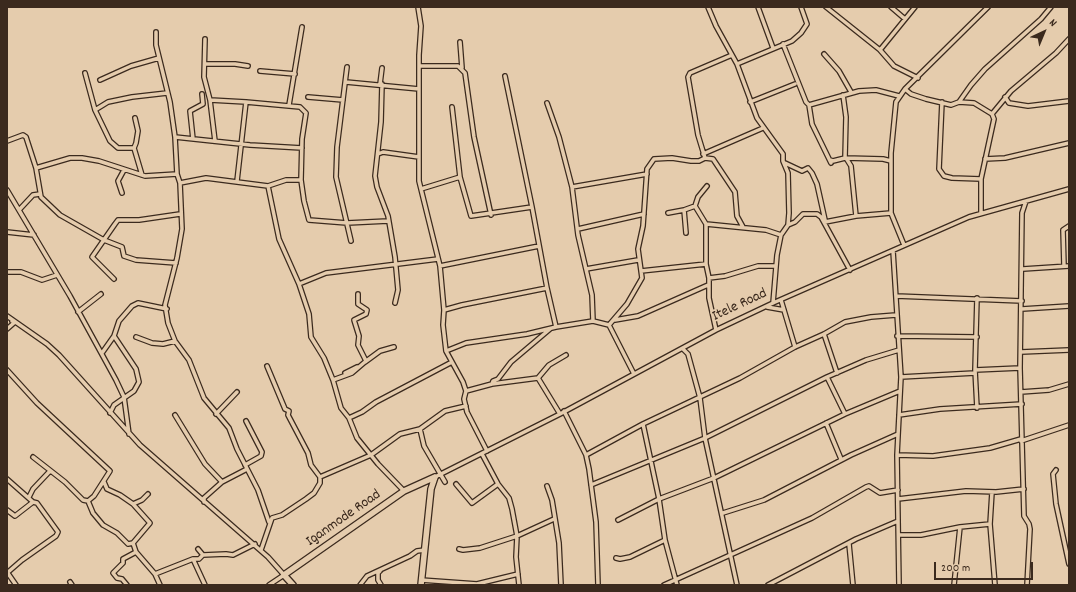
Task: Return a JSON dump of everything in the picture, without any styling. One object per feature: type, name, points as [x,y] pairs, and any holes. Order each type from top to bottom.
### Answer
[{"type":"street","points":[[418,7],[421,26],[419,55],[420,188],[440,266],[446,351],[466,391],[464,399],[466,406],[474,428],[487,451]]},
{"type":"street","points":[[708,7],[712,19],[737,64],[750,102],[763,128],[783,154],[783,161],[789,180],[788,224],[781,235],[776,266],[773,303]]},
{"type":"street","points":[[758,7],[774,48]]},
{"type":"street","points":[[737,64],[796,38],[807,24],[801,7]]},
{"type":"street","points":[[826,7],[880,50],[894,66],[918,78]]},
{"type":"street","points":[[891,7],[906,19]]},
{"type":"street","points":[[880,50],[916,7]]},
{"type":"street","points":[[904,245],[891,213],[891,153],[894,112],[899,96],[988,7]]},
{"type":"street","points":[[959,102],[970,85],[985,69],[1041,19],[1050,7]]},
{"type":"street","points":[[289,105],[302,27]]},
{"type":"street","points":[[156,32],[156,45],[168,93],[175,137],[177,174],[180,183],[180,214],[182,229],[176,263],[166,298],[170,331],[175,341],[189,360],[204,398],[229,428],[270,517],[261,550]]},
{"type":"street","points":[[205,38],[204,77],[210,100],[215,141]]},
{"type":"street","points":[[992,114],[1005,97],[1069,39]]},
{"type":"street","points":[[460,42],[462,68],[465,73],[474,136],[491,215]]},
{"type":"street","points":[[782,44],[809,105],[812,124],[831,162],[845,158],[883,158],[891,161]]},
{"type":"street","points":[[824,54],[839,71],[851,92]]},
{"type":"street","points":[[704,156],[698,135],[688,74],[732,55]]},
{"type":"street","points":[[100,80],[131,66],[159,58]]},
{"type":"street","points":[[205,64],[235,64],[248,66]]},
{"type":"street","points":[[420,66],[454,66],[462,68]]},
{"type":"street","points":[[347,67],[337,148],[336,177],[351,241]]},
{"type":"street","points":[[382,68],[378,154],[375,176],[388,221],[395,264],[398,290],[395,303]]},
{"type":"street","points":[[260,71],[295,74]]},
{"type":"street","points":[[85,73],[95,110],[105,133],[114,145],[120,148],[134,148]]},
{"type":"street","points":[[505,76],[556,327]]},
{"type":"street","points":[[346,82],[381,84],[419,89]]},
{"type":"street","points":[[750,102],[795,84]]},
{"type":"street","points":[[809,105],[851,92],[876,90],[899,96]]},
{"type":"street","points":[[905,90],[911,94],[952,105],[959,102],[974,103],[992,114],[994,119],[981,179],[981,213]]},
{"type":"street","points":[[95,110],[108,102],[132,97],[168,93]]},
{"type":"street","points":[[193,139],[190,112],[203,104],[202,94]]},
{"type":"street","points":[[843,95],[846,120],[845,158]]},
{"type":"street","points":[[308,97],[343,100]]},
{"type":"street","points":[[1005,97],[1009,103],[1028,106],[1069,101]]},
{"type":"street","points":[[210,100],[289,105],[303,108],[306,113],[302,148],[301,180],[309,220],[347,223],[388,221]]},
{"type":"street","points":[[237,181],[246,102]]},
{"type":"street","points":[[942,102],[938,169],[944,176],[952,178],[981,179]]},
{"type":"street","points":[[547,103],[559,138],[572,187],[578,229],[592,295],[593,321]]},
{"type":"street","points":[[452,107],[460,177],[471,216],[491,215],[532,207]]},
{"type":"street","points":[[135,118],[138,131],[134,148],[142,175]]},
{"type":"street","points":[[609,325],[615,320],[627,304],[642,278],[638,260],[638,249],[644,214],[647,168],[654,159],[666,158],[699,161],[704,156],[763,128]]},
{"type":"street","points":[[7,141],[25,135],[36,168],[41,197],[60,215],[104,240],[120,246],[123,248],[124,256],[136,260],[176,263]]},
{"type":"street","points":[[175,137],[302,148]]},
{"type":"street","points":[[985,159],[1005,158],[1069,143]]},
{"type":"street","points":[[378,148],[383,152]]},
{"type":"street","points":[[378,154],[383,152],[419,157]]},
{"type":"street","points":[[883,158],[891,153]]},
{"type":"street","points":[[704,156],[713,159],[717,163],[735,192],[738,219],[743,227]]},
{"type":"street","points":[[36,168],[70,158],[82,158],[99,161],[142,175],[177,174]]},
{"type":"street","points":[[845,158],[849,160],[851,166],[856,216]]},
{"type":"street","points":[[783,161],[799,170],[808,168],[812,173],[817,184],[825,222],[850,270]]},
{"type":"street","points":[[122,192],[118,181],[124,170]]},
{"type":"street","points":[[572,187],[647,174]]},
{"type":"street","points":[[420,188],[460,177]]},
{"type":"street","points":[[180,183],[200,178],[237,181],[268,186],[286,180],[301,180]]},
{"type":"street","points":[[268,186],[279,239],[299,284],[311,324],[312,337],[324,358],[333,380],[341,408],[348,418],[357,438],[404,491]]},
{"type":"street","points":[[707,186],[698,197],[695,206],[706,224],[706,264],[709,278],[709,298],[716,330]]},
{"type":"street","name":"Itele Road","points":[[435,477],[440,473],[482,454],[560,414],[716,330],[773,303],[904,245],[981,213],[1069,189]]},
{"type":"street","points":[[7,190],[102,353],[123,395],[129,435]]},
{"type":"street","points":[[19,210],[33,195],[40,194]]},
{"type":"street","points":[[1026,201],[1022,213],[1023,270],[1020,368],[1024,516],[1030,529],[1027,585]]},
{"type":"street","points":[[668,213],[695,206]]},
{"type":"street","points":[[684,210],[686,233]]},
{"type":"street","points":[[825,222],[856,216],[891,213]]},
{"type":"street","points":[[114,279],[92,257],[118,220],[139,220],[180,214]]},
{"type":"street","points":[[578,229],[644,214]]},
{"type":"street","points":[[788,224],[795,222],[803,214],[817,214],[825,222]]},
{"type":"street","points":[[734,227],[738,219]]},
{"type":"street","points":[[706,224],[766,230],[781,235]]},
{"type":"street","points":[[1064,266],[1063,230],[1069,226]]},
{"type":"street","points":[[7,232],[34,235]]},
{"type":"street","points":[[440,266],[539,246]]},
{"type":"street","points":[[893,251],[897,336],[901,377],[898,434],[898,521],[900,534],[899,585]]},
{"type":"street","points":[[299,284],[326,273],[438,259]]},
{"type":"street","points":[[586,269],[638,260]]},
{"type":"street","points":[[641,271],[706,264]]},
{"type":"street","points":[[709,278],[725,276],[758,266],[776,266]]},
{"type":"street","points":[[1023,270],[1069,266]]},
{"type":"street","points":[[7,272],[21,272],[42,280],[57,275]]},
{"type":"street","points":[[615,320],[638,316],[708,285]]},
{"type":"street","points":[[444,310],[547,288]]},
{"type":"street","points":[[78,312],[101,294]]},
{"type":"street","points":[[358,294],[358,304],[367,310],[366,314],[354,320],[359,336],[358,345],[366,361]]},
{"type":"street","points":[[896,296],[977,298],[1022,301]]},
{"type":"street","points":[[977,298],[975,371],[977,408]]},
{"type":"street","points":[[781,300],[795,347]]},
{"type":"street","points":[[102,353],[114,336],[120,321],[133,304],[138,303],[167,309]]},
{"type":"street","points":[[1022,309],[1069,306]]},
{"type":"street","points":[[766,307],[784,310]]},
{"type":"street","points":[[586,455],[643,424],[740,378],[795,347],[824,334],[845,322],[871,317],[896,315]]},
{"type":"street","points":[[7,317],[15,322],[7,329]]},
{"type":"street","points":[[7,317],[47,344],[59,355],[129,435],[204,502],[255,544],[293,585]]},
{"type":"street","points":[[446,351],[466,344],[593,321],[609,325],[634,374]]},
{"type":"street","points":[[492,384],[493,381],[498,380],[512,362],[551,328]]},
{"type":"street","points":[[824,334],[837,373]]},
{"type":"street","points":[[110,413],[112,407],[123,395],[128,394],[137,387],[138,375],[130,359],[114,336]]},
{"type":"street","points":[[897,336],[977,337]]},
{"type":"street","points":[[136,337],[152,343],[163,344],[175,341]]},
{"type":"street","points":[[333,380],[352,372],[380,352],[394,347]]},
{"type":"street","points":[[685,348],[700,398],[705,438],[723,513],[737,585]]},
{"type":"street","points":[[591,485],[705,438],[827,377],[866,360],[899,350]]},
{"type":"street","points":[[1021,352],[1069,350]]},
{"type":"street","points":[[466,391],[492,384],[538,378],[549,365],[566,355]]},
{"type":"street","points":[[348,418],[362,412],[376,402],[452,362]]},
{"type":"street","points":[[267,366],[285,409],[289,411],[288,414],[308,453],[312,465],[320,477],[318,488],[311,496],[282,515],[270,517]]},
{"type":"street","points":[[901,377],[1020,368]]},
{"type":"street","points":[[7,370],[37,403],[110,471],[94,496],[88,501]]},
{"type":"street","points":[[827,377],[845,414]]},
{"type":"street","points":[[538,378],[560,414]]},
{"type":"street","points":[[1021,392],[1049,390],[1069,384]]},
{"type":"street","points":[[618,520],[659,499],[714,478],[845,414],[900,391]]},
{"type":"street","points":[[216,414],[236,392]]},
{"type":"street","points":[[899,415],[940,409],[977,408],[1022,404]]},
{"type":"street","points":[[320,477],[371,455],[397,436],[420,429],[445,411],[466,406]]},
{"type":"street","points":[[564,411],[586,455],[596,522],[598,585]]},
{"type":"street","points":[[175,415],[205,464],[222,482]]},
{"type":"street","points":[[245,464],[261,456],[262,452],[246,421]]},
{"type":"street","points":[[826,423],[841,459]]},
{"type":"street","points":[[643,424],[659,499],[665,540],[677,585]]},
{"type":"street","points":[[898,455],[933,456],[990,448],[1069,425]]},
{"type":"street","points":[[420,429],[424,446],[445,482]]},
{"type":"street","points":[[723,513],[764,500],[841,459],[898,434]]},
{"type":"street","points":[[482,454],[498,484],[509,498],[517,536],[516,557],[519,585]]},
{"type":"street","points":[[33,457],[65,482],[83,500],[88,501]]},
{"type":"street","points":[[204,502],[204,498],[222,482],[247,469]]},
{"type":"street","points":[[1056,470],[1053,474],[1056,504],[1069,564]]},
{"type":"street","points":[[29,497],[33,489],[50,471]]},
{"type":"street","points":[[435,477],[431,489],[421,582],[478,584],[518,574]]},
{"type":"street","name":"Iganmode Road","points":[[269,585],[404,491],[435,477]]},
{"type":"street","points":[[7,479],[37,503],[57,529],[58,534],[7,573],[16,585]]},
{"type":"street","points":[[428,481],[431,489]]},
{"type":"street","points":[[88,501],[93,513],[103,525],[117,533],[128,544],[133,543],[150,523],[133,504],[120,494],[107,489],[104,482]]},
{"type":"street","points":[[456,484],[472,503],[498,484]]},
{"type":"street","points":[[546,486],[552,500],[559,543],[560,585]]},
{"type":"street","points":[[664,585],[731,556],[812,518],[866,487],[869,486],[880,493],[898,490]]},
{"type":"street","points":[[898,499],[966,491],[992,492],[1024,489]]},
{"type":"street","points":[[992,492],[990,524],[995,585]]},
{"type":"street","points":[[133,504],[142,500],[148,494]]},
{"type":"street","points":[[7,510],[15,516],[34,502]]},
{"type":"street","points":[[459,549],[480,548],[517,536],[554,519]]},
{"type":"street","points":[[768,585],[870,532],[898,521]]},
{"type":"street","points":[[900,534],[921,535],[960,527],[990,524]]},
{"type":"street","points":[[954,585],[960,527]]},
{"type":"street","points":[[616,558],[620,559],[630,556],[665,540]]},
{"type":"street","points":[[133,543],[136,552],[155,574],[160,585]]},
{"type":"street","points":[[155,574],[193,559],[200,559],[203,556],[226,554],[233,555],[255,544]]},
{"type":"street","points":[[849,544],[853,585]]},
{"type":"street","points":[[198,549],[203,556]]},
{"type":"street","points":[[360,585],[367,576],[410,556],[417,551],[425,550]]},
{"type":"street","points":[[127,585],[122,579],[117,578],[113,573],[123,563],[123,559],[136,552]]},
{"type":"street","points":[[193,559],[205,585]]},
{"type":"street","points":[[381,570],[378,574],[381,585]]}]
